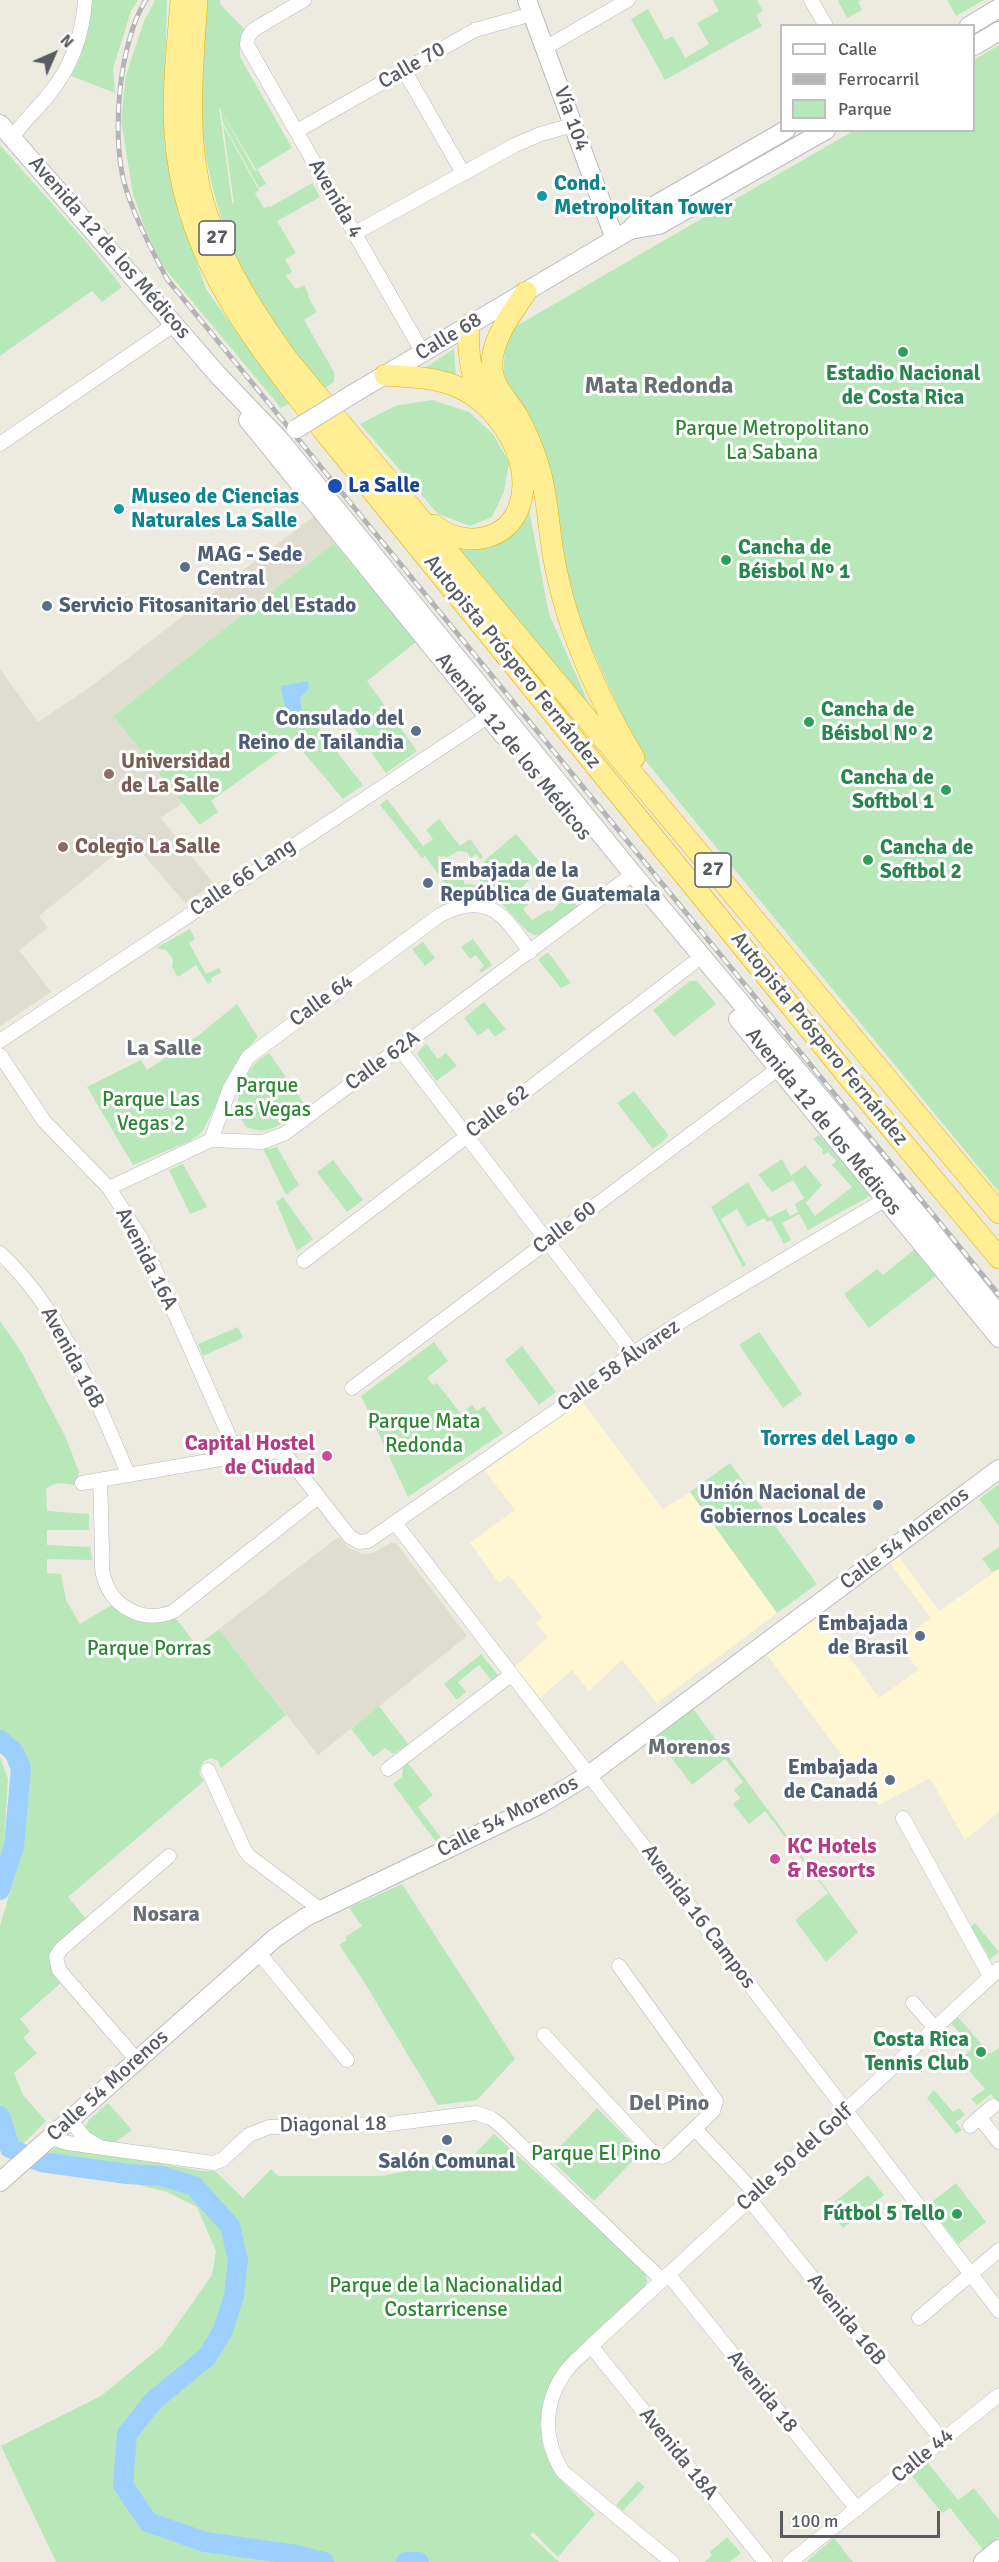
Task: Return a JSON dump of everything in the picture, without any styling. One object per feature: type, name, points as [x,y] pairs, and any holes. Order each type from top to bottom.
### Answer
[{"type":"highway","name":"Autopista Próspero Fernández","points":[[181,0],[175,131],[182,179],[192,220],[214,274],[246,330],[327,435],[850,1079],[999,1258]]},
{"type":"highway","name":"Autopista Próspero Fernández","points":[[197,0],[191,79],[192,126],[199,184],[208,217],[241,291],[257,317],[288,360],[999,1213]]},
{"type":"highway","points":[[526,292],[497,340],[492,356],[492,372],[496,384],[528,437],[537,461],[556,574],[568,617],[607,713],[634,758],[710,867]]},
{"type":"highway","points":[[469,325],[469,359],[472,375],[484,405]]},
{"type":"highway","points":[[385,375],[438,380],[471,394],[484,405],[510,437],[520,459],[523,485],[520,505],[512,520],[501,530],[473,541],[458,540],[436,527],[385,476]]},
{"type":"highway","points":[[850,1079],[848,1066],[855,1061],[859,1062],[894,1101],[914,1113]]},
{"type":"main road","name":"Vía 104","points":[[530,7],[573,125],[623,234]]},
{"type":"main road","points":[[972,24],[999,8]]},
{"type":"main road","points":[[975,45],[999,31]]},
{"type":"main road","name":"Avenida 12 de los Médicos","points":[[7,130],[217,374],[628,878],[927,1225],[999,1315]]},
{"type":"main road","name":"Calle 68","points":[[274,444],[351,395],[623,234],[650,208],[783,132]]},
{"type":"main road","name":"Calle 68","points":[[623,234],[659,225],[822,132]]},
{"type":"main road","name":"Avenida 12 de los Médicos","points":[[217,374],[255,431],[274,444]]},
{"type":"main road","name":"Avenida 12 de los Médicos","points":[[628,878],[692,964],[999,1338]]},
{"type":"main road","name":"Calle 54 Morenos","points":[[0,2182],[21,2166],[136,2059],[258,1952],[291,1927],[321,1910],[539,1805],[590,1774],[999,1468]]},
{"type":"main road","points":[[983,2562],[999,2549]]},
{"type":"street","points":[[7,130],[49,94],[69,64],[78,40],[85,0]]},
{"type":"street","name":"Avenida 4","points":[[304,0],[253,30],[248,37],[247,45],[423,353]]},
{"type":"street","points":[[545,48],[628,0]]},
{"type":"street","points":[[811,0],[825,24]]},
{"type":"street","name":"Calle 70","points":[[297,131],[476,30],[530,7]]},
{"type":"street","points":[[404,70],[463,173]]},
{"type":"street","points":[[355,233],[528,139],[573,125]]},
{"type":"street","points":[[0,444],[175,324]]},
{"type":"street","name":"Calle 66 Lang","points":[[0,1041],[493,713]]},
{"type":"street","name":"Calle 62A","points":[[108,1188],[211,1140],[251,1142],[272,1140],[284,1134],[628,878]]},
{"type":"street","name":"Calle 64","points":[[211,1140],[238,1073],[260,1046],[440,915],[461,907],[477,906],[500,913],[530,952]]},
{"type":"street","name":"Calle 62","points":[[304,1261],[692,964]]},
{"type":"street","points":[[400,1049],[633,1353]]},
{"type":"street","name":"Avenida 16A","points":[[0,1055],[44,1121],[108,1188],[142,1240],[238,1456]]},
{"type":"street","name":"Calle 60","points":[[352,1388],[779,1068]]},
{"type":"street","name":"Calle 58 Álvarez","points":[[318,1497],[344,1530],[359,1542],[368,1541],[396,1524],[633,1353],[690,1316],[886,1199]]},
{"type":"street","name":"Avenida 16B","points":[[0,1252],[34,1291],[77,1358],[128,1474]]},
{"type":"street","points":[[82,1483],[274,1450],[282,1453],[318,1497],[174,1611],[156,1617],[145,1616],[127,1609],[111,1592],[102,1572],[100,1480]]},
{"type":"street","name":"Avenida 16 Campos","points":[[396,1524],[590,1774],[845,2113],[999,2311]]},
{"type":"street","points":[[388,1768],[512,1674]]},
{"type":"street","points":[[208,1770],[249,1856],[321,1910]]},
{"type":"street","points":[[903,1818],[995,1973]]},
{"type":"street","points":[[136,2059],[64,1976],[56,1964],[56,1957],[61,1949],[169,1856]]},
{"type":"street","points":[[258,1952],[347,2060]]},
{"type":"street","points":[[543,2035],[658,2156],[667,2155],[716,2106],[714,2096],[619,1966]]},
{"type":"street","name":"Calle 50 del Golf","points":[[672,2562],[563,2472],[556,2461],[547,2425],[549,2407],[565,2372],[665,2277],[845,2113],[934,2027],[995,1973]]},
{"type":"street","points":[[913,2003],[934,2027]]},
{"type":"street","points":[[993,2106],[975,2122],[999,2142]]},
{"type":"street","name":"Diagonal 18","points":[[46,2143],[213,2163],[222,2160],[249,2134],[269,2127],[354,2127],[467,2113],[484,2115]]},
{"type":"street","name":"Avenida 18","points":[[484,2115],[499,2124],[665,2277],[857,2509]]},
{"type":"street","points":[[70,2120],[85,2138],[106,2149]]},
{"type":"street","name":"Avenida 16B","points":[[695,2129],[752,2197],[942,2440]]},
{"type":"street","points":[[920,2318],[999,2250]]},
{"type":"street","name":"Avenida 18A","points":[[591,2346],[765,2562]]},
{"type":"street","name":"Calle 44","points":[[790,2562],[999,2395]]},
{"type":"shaded area","name":"Colegio La Salle","points":[[314,516],[334,543],[113,716],[182,803],[161,818],[214,884],[185,903],[132,841],[39,916],[48,928],[19,950],[51,992],[0,1026],[0,669],[38,722],[89,688]]},
{"type":"shaded area","points":[[581,1400],[663,1509],[690,1492],[777,1613],[657,1703],[622,1660],[589,1691],[572,1670],[540,1698],[515,1667],[548,1637],[536,1623],[543,1618],[509,1575],[499,1583],[470,1543],[515,1510],[485,1471]]},
{"type":"shaded area","points":[[338,1537],[349,1548],[362,1554],[373,1553],[392,1542],[396,1543],[467,1636],[318,1755],[219,1629]]},
{"type":"shaded area","points":[[899,1557],[939,1611],[999,1569],[999,1812],[965,1840],[930,1778],[879,1805],[765,1652],[818,1614],[879,1698],[918,1670],[898,1642],[931,1618],[890,1563]]},
{"type":"green space","points":[[92,0],[138,0],[131,11],[113,69],[115,93],[71,76],[81,56]]},
{"type":"green space","points":[[155,0],[167,0],[164,127],[172,184],[187,234],[206,289],[289,404],[281,408],[161,264],[133,194],[121,121],[126,75],[144,21]]},
{"type":"green space","points":[[206,0],[220,0],[220,4],[246,31],[240,39],[240,57],[292,148],[256,170],[219,107],[232,202],[234,204],[223,125],[259,190],[255,193],[264,208],[269,206],[273,213],[270,207],[312,183],[320,197],[277,221],[296,253],[285,259],[292,272],[286,276],[296,289],[304,285],[309,295],[317,312],[304,320],[334,372],[334,382],[323,389],[279,332],[252,289],[220,215],[207,163],[201,110],[201,69]]},
{"type":"green space","points":[[713,0],[757,0],[763,11],[756,15],[762,26],[665,80],[631,19],[648,9],[665,40],[673,36],[685,58],[709,44],[697,23],[719,11]]},
{"type":"green space","points":[[862,0],[858,2],[862,10],[847,18],[838,1]]},
{"type":"green space","points":[[947,0],[984,0],[956,16]]},
{"type":"green space","name":"Parque Metropolitano La Sabana","points":[[999,45],[999,1192],[639,753],[572,605],[540,438],[503,380],[506,332],[851,132],[975,132],[975,59]]},
{"type":"green space","points":[[221,111],[255,171],[258,170],[266,184],[259,188],[223,123]]},
{"type":"green space","points":[[0,145],[87,243],[122,287],[102,302],[92,291],[0,356]]},
{"type":"green space","points":[[454,349],[456,378],[423,369]]},
{"type":"green space","points":[[432,400],[469,412],[493,434],[509,462],[504,492],[492,517],[470,526],[438,514],[360,424],[395,406]]},
{"type":"green space","points":[[527,499],[549,614],[598,724],[458,547],[490,547],[514,530]]},
{"type":"green space","points":[[334,543],[416,642],[367,681],[417,751],[386,773],[336,703],[313,721],[363,785],[343,799],[294,741],[211,801],[218,812],[200,825],[113,716]]},
{"type":"green space","points":[[387,799],[423,846],[433,839],[426,830],[439,819],[460,846],[470,839],[483,857],[480,859],[476,854],[471,858],[467,852],[458,851],[448,857],[438,856],[438,862],[449,872],[450,878],[464,876],[464,884],[479,885],[485,860],[516,834],[544,867],[511,897],[517,903],[525,896],[531,902],[523,909],[532,920],[549,910],[551,912],[567,895],[579,908],[543,935],[534,935],[526,930],[502,904],[478,897],[478,891],[450,891],[425,856],[422,858],[380,805]]},
{"type":"green space","points":[[190,929],[195,939],[189,943],[206,974],[219,968],[222,972],[211,978],[212,981],[208,984],[196,965],[178,977],[172,967],[173,959],[166,950],[156,948]]},
{"type":"green space","points":[[473,939],[492,965],[481,973],[479,970],[484,966],[476,955],[470,959],[461,947]]},
{"type":"green space","points":[[423,942],[435,958],[425,966],[412,949]]},
{"type":"green space","points":[[548,952],[571,983],[561,988],[538,960]]},
{"type":"green space","points":[[690,981],[697,981],[716,1004],[674,1037],[653,1010]]},
{"type":"green space","points":[[484,1002],[506,1029],[495,1037],[488,1028],[478,1036],[464,1018]]},
{"type":"green space","name":"Parque Las Vegas 2","points":[[237,1004],[258,1037],[240,1056],[205,1127],[190,1141],[133,1165],[87,1087],[141,1060],[147,1070],[199,1035]]},
{"type":"green space","points":[[426,1043],[438,1059],[446,1053],[457,1066],[436,1081],[417,1054]]},
{"type":"green space","name":"Parque Las Vegas","points":[[269,1053],[305,1105],[278,1126],[255,1130],[246,1127],[237,1112],[239,1094],[249,1071]]},
{"type":"green space","points":[[634,1091],[669,1136],[653,1149],[617,1103]]},
{"type":"green space","points":[[819,1135],[870,1196],[808,1230],[799,1214],[782,1223],[791,1240],[784,1244],[771,1220],[767,1222],[764,1218],[747,1227],[737,1209],[721,1219],[746,1265],[743,1267],[711,1207],[748,1182],[769,1218],[786,1209],[790,1216],[798,1212],[795,1204],[804,1198],[793,1180],[772,1192],[758,1175],[782,1159],[791,1176],[805,1165],[822,1185],[806,1203],[815,1216],[852,1187],[832,1165],[836,1161],[828,1152],[824,1155],[823,1150],[813,1139]]},
{"type":"green space","points":[[277,1147],[299,1185],[286,1195],[263,1148]]},
{"type":"green space","points":[[333,1160],[363,1200],[347,1212],[317,1172]]},
{"type":"green space","points":[[183,1164],[207,1207],[190,1214],[169,1170]]},
{"type":"green space","points":[[283,1197],[313,1239],[297,1251],[276,1202]]},
{"type":"green space","points":[[916,1248],[937,1275],[869,1328],[844,1294],[877,1269],[883,1275]]},
{"type":"green space","name":"Parque Porras","points":[[0,1321],[22,1353],[66,1438],[79,1472],[75,1485],[63,1483],[49,1486],[46,1489],[47,1511],[89,1514],[89,1530],[47,1530],[47,1545],[90,1547],[92,1560],[47,1559],[47,1573],[61,1574],[66,1600],[80,1624],[115,1603],[174,1616],[197,1646],[219,1629],[286,1715],[221,1768],[218,1761],[211,1758],[204,1761],[200,1776],[204,1781],[68,1897],[87,1920],[58,1946],[62,1982],[20,2019],[30,2031],[23,2038],[37,2053],[14,2073],[23,2095],[46,2121],[20,2147],[12,2139],[0,2105],[0,1926],[23,1847],[30,1766],[13,1740],[0,1733]]},
{"type":"green space","points":[[238,1327],[243,1338],[203,1356],[198,1344]]},
{"type":"green space","points":[[759,1332],[802,1394],[783,1408],[739,1345]]},
{"type":"green space","name":"Parque Mata Redonda","points":[[434,1342],[448,1361],[427,1378],[433,1385],[437,1383],[461,1414],[472,1405],[477,1411],[484,1406],[503,1433],[408,1497],[361,1396]]},
{"type":"green space","points":[[522,1346],[556,1392],[539,1405],[505,1360]]},
{"type":"green space","points":[[730,1463],[817,1584],[777,1613],[690,1492]]},
{"type":"green space","points":[[999,1484],[999,1526],[979,1499]]},
{"type":"green space","points":[[999,1547],[999,1569],[992,1572],[982,1559]]},
{"type":"green space","points":[[481,1654],[498,1675],[492,1681],[479,1665],[458,1682],[466,1692],[457,1700],[444,1684]]},
{"type":"green space","points":[[379,1706],[408,1744],[393,1754],[385,1748],[373,1757],[351,1729]]},
{"type":"green space","points":[[692,1707],[858,1932],[826,1962],[795,1920],[828,1893],[765,1811],[749,1824],[733,1804],[740,1798],[734,1790],[743,1782],[725,1759],[692,1785],[654,1735]]},
{"type":"green space","points":[[0,1757],[8,1779],[4,1847],[0,1858]]},
{"type":"green space","points":[[407,1762],[433,1795],[418,1807],[441,1838],[436,1842],[393,1784],[402,1777],[403,1767]]},
{"type":"green space","points":[[402,1884],[515,2059],[477,2100],[438,2105],[361,1977],[339,1945],[347,1940],[345,1937],[362,1926],[349,1908]]},
{"type":"green space","points":[[975,1923],[999,1952],[990,1959],[971,1927]]},
{"type":"green space","points":[[958,2017],[990,2054],[999,2048],[999,2105],[991,2094],[977,2105],[971,2099],[985,2089],[960,2060],[972,2048],[951,2023]]},
{"type":"green space","points":[[934,2090],[953,2112],[959,2108],[965,2115],[956,2122],[962,2130],[956,2134],[927,2098]]},
{"type":"green space","points":[[108,2103],[132,2130],[113,2144],[89,2135],[84,2129],[89,2120]]},
{"type":"green space","name":"Parque El Pino","points":[[597,2108],[641,2152],[594,2201],[549,2158]]},
{"type":"green space","name":"Parque de la Nacionalidad Costarricense","points":[[494,2134],[645,2271],[647,2282],[645,2287],[559,2368],[540,2423],[543,2447],[554,2473],[595,2514],[558,2557],[533,2532],[530,2535],[559,2562],[56,2562],[1,2446],[101,2396],[162,2346],[212,2275],[216,2251],[197,2207],[167,2192],[122,2181],[28,2169],[59,2145],[202,2171],[215,2171],[243,2198],[271,2169],[278,2176],[382,2176],[433,2165],[468,2161]]},
{"type":"green space","points":[[868,2175],[884,2195],[843,2228],[827,2208]]},
{"type":"green space","name":"Fútbol 5 Tello","points":[[956,2183],[986,2222],[958,2244],[928,2205]]},
{"type":"green space","points":[[927,2462],[958,2500],[974,2488],[999,2520],[999,2537],[983,2550],[950,2508],[942,2513],[911,2475]]},
{"type":"green space","points":[[638,2481],[645,2487],[623,2511],[616,2505]]},
{"type":"green space","points":[[727,2537],[741,2553],[730,2562],[705,2562],[712,2555],[710,2552]]},
{"type":"green space","points":[[834,2538],[853,2562],[807,2561]]},
{"type":"water","points":[[308,681],[309,688],[300,698],[303,723],[288,725],[281,686]]},
{"type":"waterway","points":[[0,1740],[14,1752],[21,1768],[14,1846],[0,1890]]},
{"type":"waterway","points":[[0,2116],[10,2148],[41,2162],[127,2174],[162,2176],[194,2186],[230,2226],[238,2260],[234,2296],[223,2330],[207,2357],[153,2401],[127,2434],[123,2485],[148,2522],[205,2542],[297,2555],[324,2562]]},
{"type":"waterway","points":[[406,2562],[419,2562]]},
{"type":"railway","points":[[146,0],[136,19],[123,67],[118,121],[119,148],[122,172],[131,203],[167,279],[999,1295]]},
{"type":"place","name":"Cond. Metropolitan Tower","points":[[542,196]]},
{"type":"place","name":"Estadio Nacional de Costa Rica","points":[[903,352]]},
{"type":"place","name":"La Salle","points":[[335,486]]},
{"type":"place","name":"Museo de Ciencias Naturales La Salle","points":[[119,509]]},
{"type":"place","name":"Cancha de Béisbol Nº 1","points":[[726,560]]},
{"type":"place","name":"MAG - Sede Central","points":[[185,567]]},
{"type":"place","name":"Servicio Fitosanitario del Estado","points":[[47,606]]},
{"type":"place","name":"Cancha de Béisbol Nº 2","points":[[809,722]]},
{"type":"place","name":"Consulado del Reino de Tailandia","points":[[416,731]]},
{"type":"place","name":"Universidad de La Salle","points":[[109,774]]},
{"type":"place","name":"Cancha de Softbol 1","points":[[946,790]]},
{"type":"place","name":"Colegio La Salle","points":[[63,847]]},
{"type":"place","name":"Cancha de Softbol 2","points":[[868,860]]},
{"type":"place","name":"Embajada de la República de Guatemala","points":[[428,883]]},
{"type":"place","name":"Torres del Lago","points":[[910,1439]]},
{"type":"place","name":"Capital Hostel de Ciudad","points":[[327,1456]]},
{"type":"place","name":"Unión Nacional de Gobiernos Locales","points":[[878,1505]]},
{"type":"place","name":"Embajada de Brasil","points":[[920,1636]]},
{"type":"place","name":"Embajada de Canadá","points":[[890,1780]]},
{"type":"place","name":"KC Hotels & Resorts","points":[[775,1859]]},
{"type":"place","name":"Costa Rica Tennis Club","points":[[981,2052]]},
{"type":"place","name":"Salón Comunal","points":[[447,2140]]},
{"type":"place","name":"Fútbol 5 Tello","points":[[957,2214]]},
{"type":"district","name":"Mata Redonda","points":[[659,387]]},
{"type":"district","name":"La Salle","points":[[164,1049]]},
{"type":"district","name":"Morenos","points":[[689,1748]]},
{"type":"district","name":"Nosara","points":[[166,1915]]},
{"type":"district","name":"Del Pino","points":[[669,2104]]}]
